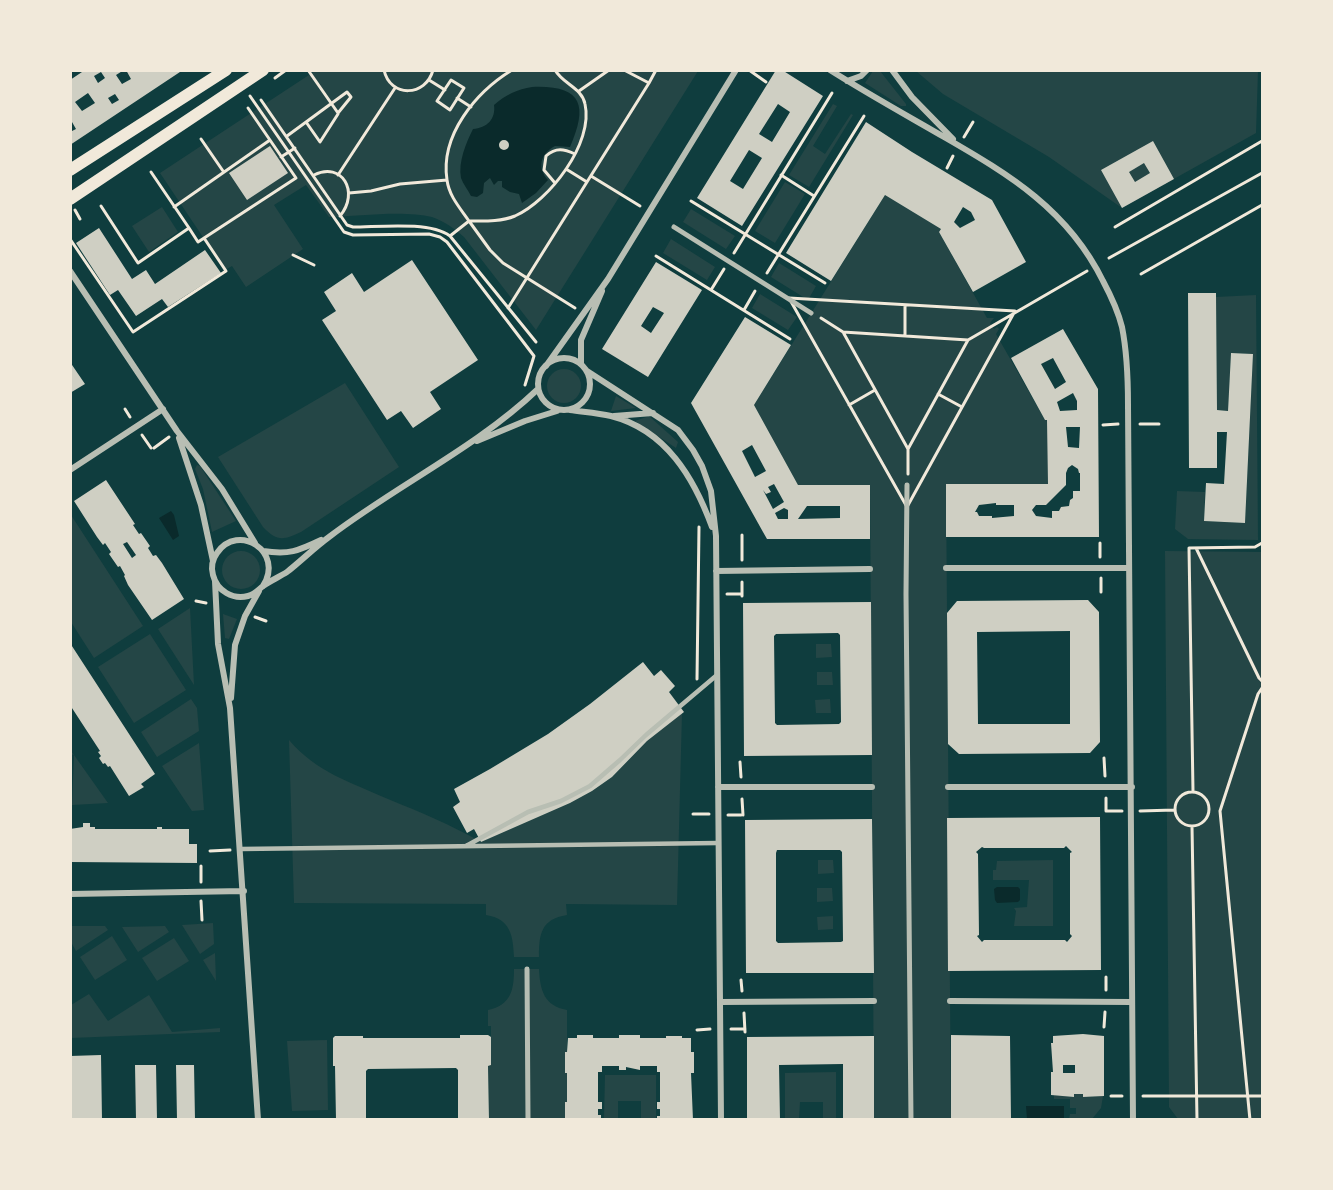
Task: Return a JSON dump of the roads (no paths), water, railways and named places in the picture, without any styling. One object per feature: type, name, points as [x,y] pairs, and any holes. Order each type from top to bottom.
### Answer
[{"type":"main road","points":[[70,170],[226,70]]},
{"type":"main road","points":[[70,199],[263,70]]},
{"type":"street","points":[[558,410],[545,403],[538,389],[540,372],[608,279],[738,70]]},
{"type":"street","points":[[830,70],[1001,171],[1044,203],[1081,243],[1096,266],[1114,301],[1122,326],[1129,414],[1128,568],[1132,787],[1133,1119]]},
{"type":"street","points":[[847,81],[861,76],[867,70]]},
{"type":"street","points":[[892,70],[912,97],[959,146]]},
{"type":"street","points":[[675,227],[811,313]]},
{"type":"street","points":[[70,271],[177,431],[222,489],[255,545]]},
{"type":"street","points":[[580,364],[581,340],[608,279]]},
{"type":"street","points":[[546,366],[559,358],[574,360],[587,371],[678,430],[702,466],[711,491],[716,536],[721,1119]]},
{"type":"street","points":[[570,410],[584,402],[588,395],[590,379],[587,371]]},
{"type":"street","points":[[215,581],[226,594],[234,597],[251,595],[286,572],[330,536],[463,448],[538,389]]},
{"type":"street","points":[[70,470],[163,409]]},
{"type":"street","points":[[463,448],[498,431],[558,410],[613,416],[653,413]]},
{"type":"street","points":[[613,416],[643,430],[667,447],[700,496],[716,536]]},
{"type":"street","points":[[177,431],[201,505],[213,562]]},
{"type":"street","points":[[908,485],[906,594],[911,1119]]},
{"type":"street","points":[[263,552],[280,554],[296,552],[330,536]]},
{"type":"street","points":[[230,708],[235,645],[246,614],[261,589],[269,569],[263,552],[247,541],[230,543],[216,554],[212,572],[215,581],[218,644],[230,708],[258,1119]]},
{"type":"street","points":[[946,568],[1128,568]]},
{"type":"street","points":[[716,571],[870,569]]},
{"type":"street","points":[[718,788],[872,787]]},
{"type":"street","points":[[948,787],[1132,787]]},
{"type":"street","points":[[70,894],[244,891]]},
{"type":"street","points":[[527,969],[528,1119]]},
{"type":"street","points":[[720,1002],[874,1001]]},
{"type":"street","points":[[950,1001],[1132,1002]]},
{"type":"lane","points":[[466,846],[528,812],[561,801],[590,786],[717,675]]},
{"type":"lane","points":[[241,849],[718,843]]}]
